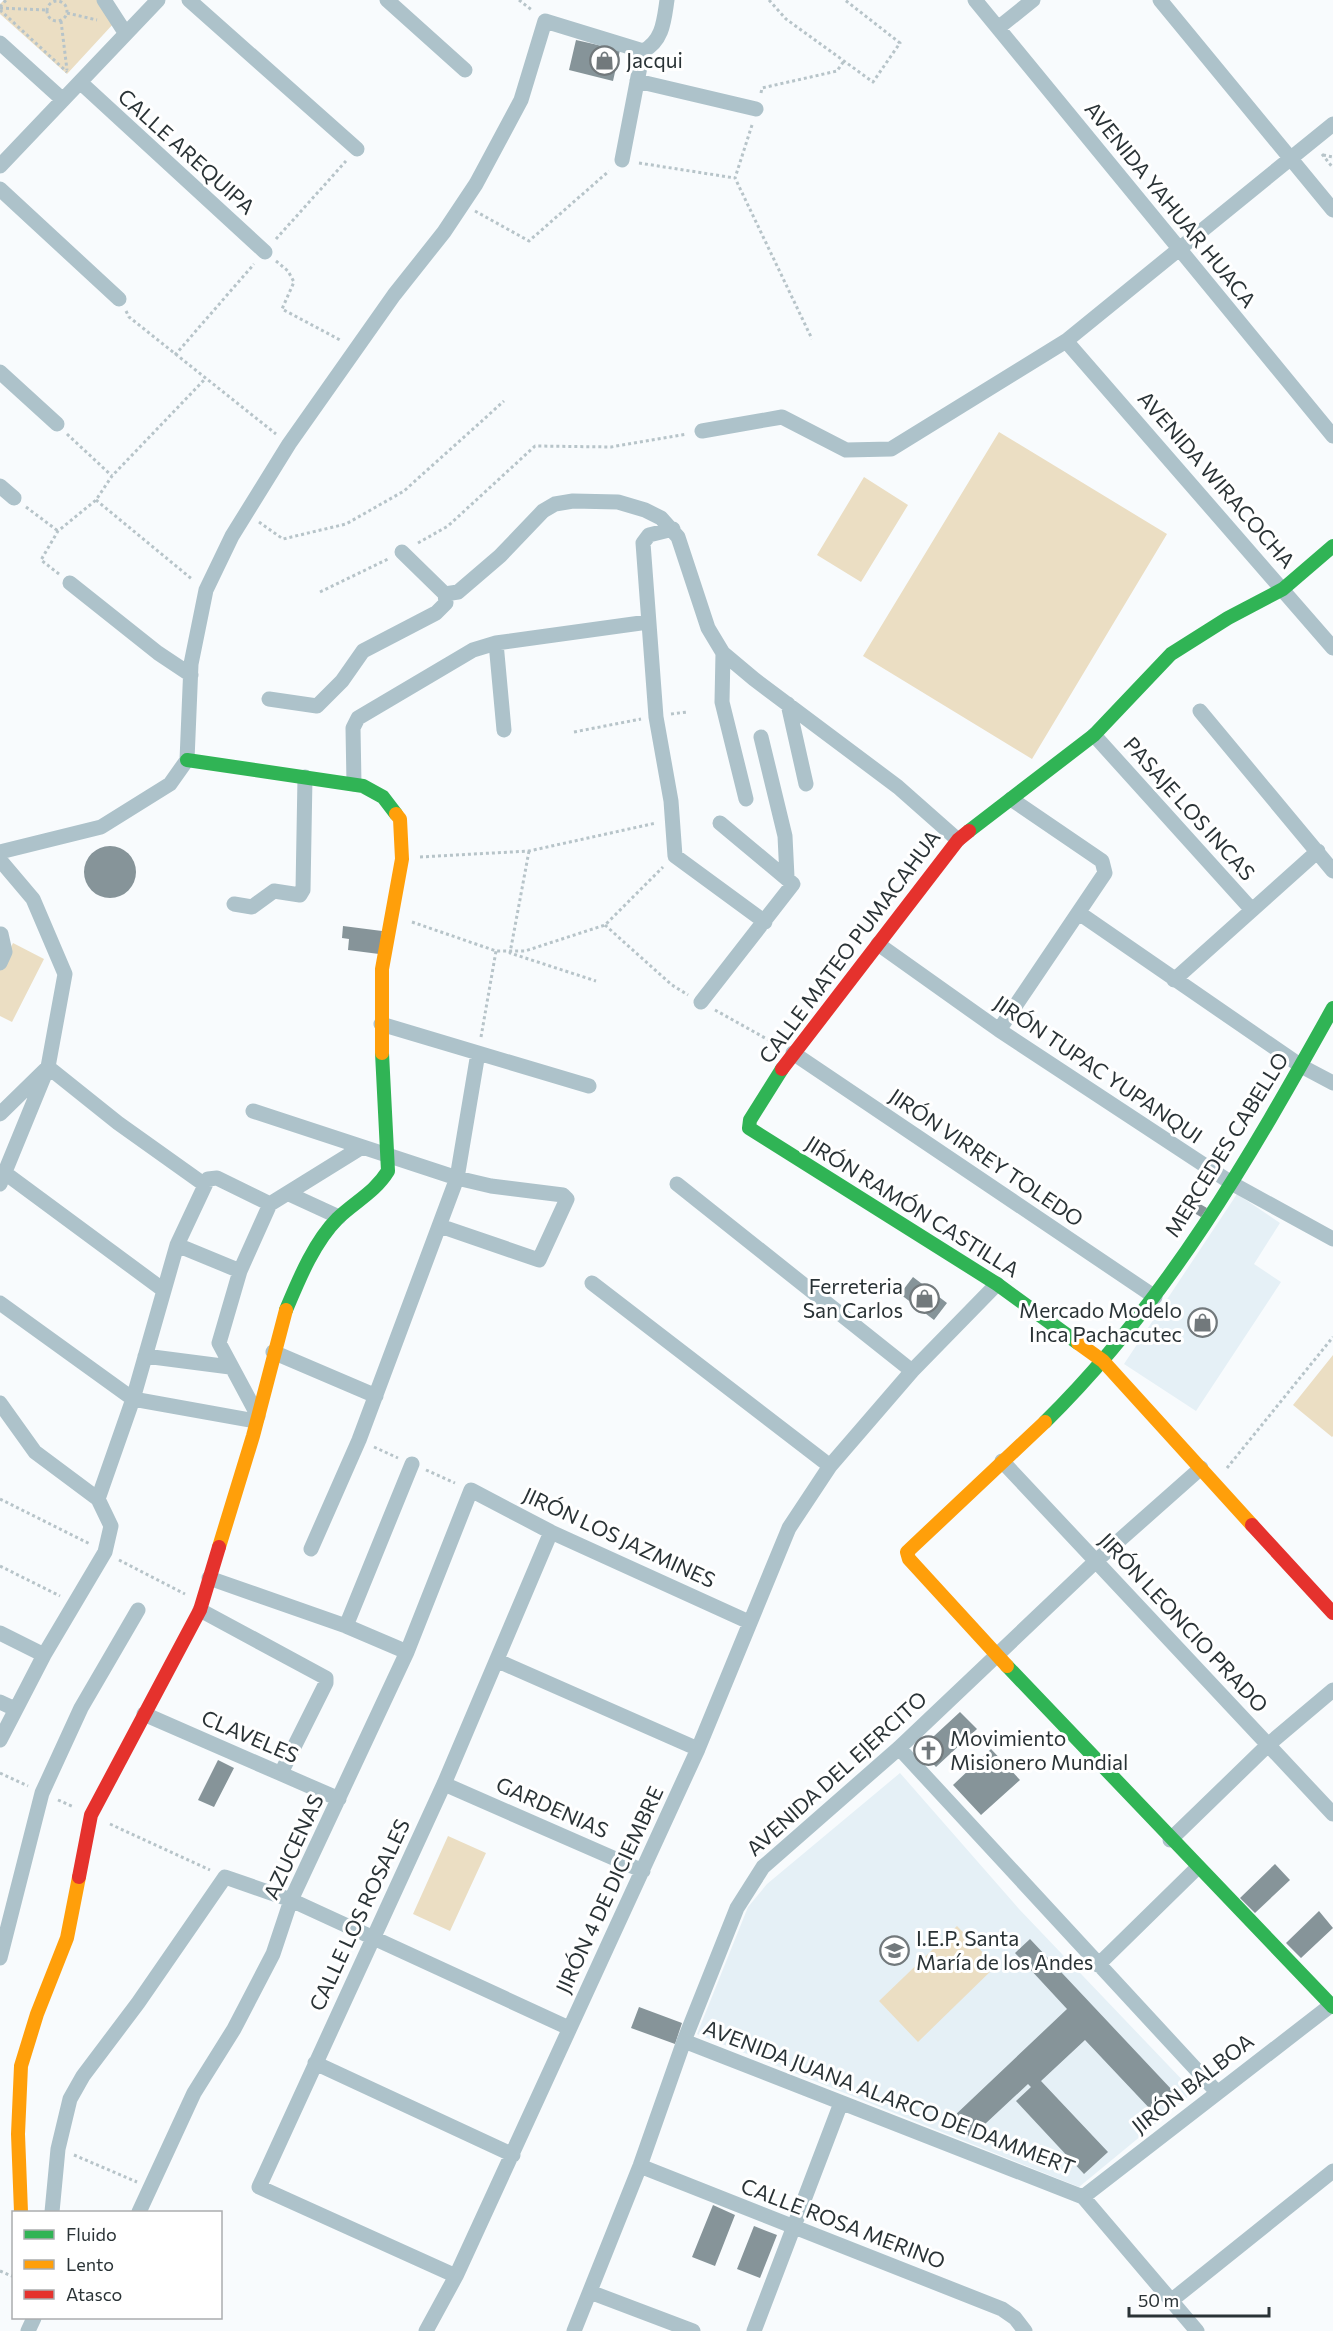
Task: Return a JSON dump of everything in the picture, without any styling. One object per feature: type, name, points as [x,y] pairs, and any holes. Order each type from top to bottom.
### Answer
[{"type":"street","points":[[104,0],[126,34]]},
{"type":"street","points":[[0,166],[63,100],[74,77],[126,34],[159,0]]},
{"type":"street","points":[[189,0],[357,149]]},
{"type":"street","points":[[387,0],[465,70]]},
{"type":"street","points":[[0,852],[101,827],[170,784],[187,760],[191,675],[206,590],[232,536],[289,444],[463,204],[521,100],[545,21],[643,51],[654,45],[662,28],[667,0]]},
{"type":"street","name":"AVENIDA YAHUAR HUACA","points":[[975,0],[1333,436]]},
{"type":"street","points":[[998,28],[1033,0]]},
{"type":"street","points":[[1160,0],[1333,210]]},
{"type":"street","points":[[0,43],[63,100]]},
{"type":"street","points":[[622,160],[643,51]]},
{"type":"street","name":"CALLE AREQUIPA","points":[[74,77],[264,252]]},
{"type":"street","points":[[637,81],[756,109]]},
{"type":"street","points":[[702,431],[782,417],[846,450],[891,449],[1066,341],[1333,124]]},
{"type":"street","points":[[0,189],[119,299]]},
{"type":"street","name":"AVENIDA WIRACOCHA","points":[[1066,341],[1333,648]]},
{"type":"street","points":[[0,372],[57,424]]},
{"type":"street","points":[[0,486],[14,498]]},
{"type":"street","points":[[445,594],[458,592],[500,556],[543,511],[555,504],[573,501],[618,502],[645,510],[661,518],[678,537],[708,627],[723,653],[898,787],[957,840]]},
{"type":"street","points":[[673,529],[649,535],[644,543],[656,717],[673,820],[675,856],[765,922]]},
{"type":"street","name":"CALLE MATEO PUMACAHUA","points":[[750,1120],[793,1053],[957,840],[1094,735],[1171,654],[1228,618],[1283,589],[1333,546]]},
{"type":"street","points":[[269,699],[317,706],[342,681],[363,651],[436,613],[446,603],[445,594],[402,552]]},
{"type":"street","points":[[70,583],[191,675]]},
{"type":"street","points":[[354,784],[353,728],[358,718],[473,650],[496,643],[648,622]]},
{"type":"street","points":[[496,643],[504,730]]},
{"type":"street","points":[[723,653],[723,708],[746,799]]},
{"type":"street","points":[[788,704],[806,784]]},
{"type":"street","points":[[1200,711],[1333,871]]},
{"type":"street","name":"PASAJE LOS INCAS","points":[[1094,735],[1252,910]]},
{"type":"street","points":[[760,736],[786,836],[787,877]]},
{"type":"street","points":[[21,2211],[18,2134],[21,2066],[37,2014],[67,1938],[91,1815],[200,1610],[257,1418],[283,1316],[301,1275],[328,1229],[385,1179],[387,1155],[381,1024],[382,969],[402,859],[400,819],[383,797],[363,786],[187,760]]},
{"type":"street","points":[[234,904],[252,907],[274,891],[300,895],[303,890],[305,777]]},
{"type":"street","points":[[999,1030],[1105,873],[1102,861],[1011,799]]},
{"type":"street","points":[[701,1002],[792,886],[787,877],[720,823]]},
{"type":"street","points":[[1174,980],[1318,851]]},
{"type":"street","points":[[0,860],[33,900],[65,974],[48,1067],[2,1178],[162,1289]]},
{"type":"street","points":[[1079,913],[1301,1066],[1333,1083]]},
{"type":"street","points":[[0,933],[5,952],[0,963]]},
{"type":"street","name":"JIRÓN TUPAC YUPANQUI","points":[[878,944],[999,1030],[1233,1184],[1333,1239]]},
{"type":"street","name":"MERCEDES CABELLO","points":[[996,1655],[909,1559],[907,1552],[1103,1361],[1155,1297],[1233,1184],[1333,1008]]},
{"type":"street","points":[[381,1024],[589,1086]]},
{"type":"street","points":[[311,1549],[376,1396],[458,1178],[478,1053]]},
{"type":"street","name":"JIRÓN VIRREY TOLEDO","points":[[793,1053],[1155,1297]]},
{"type":"street","points":[[0,1114],[48,1067]]},
{"type":"street","points":[[48,1067],[118,1123],[205,1185]]},
{"type":"street","points":[[253,1111],[458,1178],[491,1186],[562,1195],[567,1199],[539,1260],[440,1226]]},
{"type":"street","name":"JIRÓN RAMÓN CASTILLA","points":[[750,1120],[749,1128],[756,1134],[997,1284],[1103,1361],[1333,1613]]},
{"type":"street","points":[[257,1418],[220,1348],[218,1338],[240,1271],[270,1204],[362,1147]]},
{"type":"street","points":[[98,1499],[133,1399],[162,1289],[177,1245],[208,1179],[217,1178],[270,1204]]},
{"type":"street","points":[[677,1184],[912,1371]]},
{"type":"street","points":[[289,1194],[339,1217]]},
{"type":"street","points":[[177,1245],[240,1271]]},
{"type":"street","points":[[592,1282],[830,1466]]},
{"type":"street","name":"JIRÓN 4 DE DICIEMBRE","points":[[426,2331],[456,2276],[643,1871],[698,1749],[789,1528],[830,1466],[912,1371],[997,1284]]},
{"type":"street","points":[[0,1303],[133,1399],[257,1418]]},
{"type":"street","points":[[273,1352],[376,1396]]},
{"type":"street","points":[[145,1356],[230,1367]]},
{"type":"street","points":[[0,1403],[35,1452],[98,1499],[111,1526],[105,1552],[44,1655],[0,1740]]},
{"type":"street","name":"JIRÓN LEONCIO PRADO","points":[[1002,1461],[1333,1814]]},
{"type":"street","points":[[346,1626],[412,1464]]},
{"type":"street","name":"AVENIDA DEL EJERCITO","points":[[574,2331],[640,2166],[684,2041],[737,1908],[748,1887],[763,1867],[899,1748],[1096,1561],[1201,1468]]},
{"type":"street","name":"JIRÓN LOS JAZMINES","points":[[471,1490],[552,1532],[749,1623]]},
{"type":"street","name":"AZUCENAS","points":[[139,2211],[194,2093],[234,2029],[273,1954],[291,1900],[407,1652],[471,1490]]},
{"type":"street","name":"CALLE LOS ROSALES","points":[[456,2276],[259,2187],[444,1784],[552,1532]]},
{"type":"street","points":[[209,1578],[346,1626],[407,1652]]},
{"type":"street","points":[[0,1958],[6,1919],[42,1792],[81,1708],[138,1610]]},
{"type":"street","points":[[200,1610],[326,1678],[326,1683],[281,1773]]},
{"type":"street","points":[[0,1633],[44,1655]]},
{"type":"street","points":[[996,1655],[1170,1840],[1331,2006]]},
{"type":"street","points":[[498,1661],[698,1749]]},
{"type":"street","points":[[1170,1840],[1269,1744],[1333,1690]]},
{"type":"street","points":[[0,1702],[15,1709]]},
{"type":"street","name":"CLAVELES","points":[[144,1714],[339,1799]]},
{"type":"street","points":[[899,1748],[1216,2091]]},
{"type":"street","name":"GARDENIAS","points":[[444,1784],[643,1871]]},
{"type":"street","points":[[1098,1965],[1197,1868]]},
{"type":"street","points":[[52,2211],[58,2149],[70,2099],[83,2076],[138,2003],[225,1877],[291,1900],[569,2028]]},
{"type":"street","name":"JIRÓN BALBOA","points":[[1083,2197],[1216,2091],[1331,2006]]},
{"type":"street","name":"AVENIDA JUANA ALARCO DE DAMMERT","points":[[684,2041],[1083,2197],[1197,2331]]},
{"type":"street","points":[[315,2063],[513,2155]]},
{"type":"street","points":[[754,2331],[841,2103]]},
{"type":"street","name":"CALLE ROSA MERINO","points":[[640,2166],[1002,2309],[1015,2318],[1025,2331]]},
{"type":"street","points":[[1172,2300],[1333,2171]]},
{"type":"street","points":[[590,2292],[693,2331]]},
{"type":"path","points":[[0,8],[6,0]]},
{"type":"path","points":[[769,0],[786,19],[873,82],[900,43],[845,0]]},
{"type":"path","points":[[46,10],[52,1],[58,1],[66,7],[65,18],[61,21]]},
{"type":"path","points":[[0,8],[46,10]]},
{"type":"path","points":[[0,8],[74,77]]},
{"type":"path","points":[[46,10],[51,20],[61,21]]},
{"type":"path","points":[[61,21],[74,77]]},
{"type":"path","points":[[812,339],[735,178],[744,156],[762,88],[837,71],[844,61]]},
{"type":"path","points":[[63,100],[74,77],[75,65]]},
{"type":"path","points":[[1328,150],[1322,154],[1333,168]]},
{"type":"path","points":[[463,204],[529,241],[622,160],[735,178]]},
{"type":"path","points":[[264,252],[288,271],[294,282],[282,309],[357,349]]},
{"type":"path","points":[[119,299],[129,317],[204,380],[289,444]]},
{"type":"path","points":[[70,583],[41,560],[58,531],[96,500],[112,476],[204,380]]},
{"type":"path","points":[[247,514],[283,539],[346,524],[404,491],[504,401]]},
{"type":"path","points":[[57,424],[112,476]]},
{"type":"path","points":[[320,592],[402,552],[448,526],[535,446],[611,447],[702,431]]},
{"type":"path","points":[[14,498],[58,531]]},
{"type":"path","points":[[96,500],[206,590]]},
{"type":"path","points":[[574,732],[687,712]]},
{"type":"path","points":[[402,859],[529,852],[673,820]]},
{"type":"path","points":[[510,953],[529,852]]},
{"type":"path","points":[[510,953],[525,951],[605,925],[675,856]]},
{"type":"path","points":[[393,916],[496,951],[510,953],[596,981]]},
{"type":"path","points":[[478,1053],[496,951]]},
{"type":"path","points":[[1223,1473],[1333,1337]]},
{"type":"path","points":[[0,1566],[76,1604]]},
{"type":"path","points":[[0,1773],[225,1877]]},
{"type":"path","points":[[58,2149],[149,2188]]},
{"type":"shaded area","points":[[4,0],[99,0],[114,23],[67,74],[0,14],[0,4]]},
{"type":"shaded area","points":[[999,432],[1167,534],[1032,759],[863,656]]},
{"type":"shaded area","points":[[864,477],[908,505],[861,582],[817,555]]},
{"type":"shaded area","points":[[13,943],[44,959],[12,1022],[0,1016],[0,969]]},
{"type":"shaded area","name":"Mercado Modelo Inca Pachacutec","points":[[1237,1194],[1280,1223],[1254,1264],[1281,1282],[1196,1411],[1124,1364]]},
{"type":"shaded area","points":[[1333,1355],[1333,1436],[1332,1437],[1293,1405]]},
{"type":"shaded area","name":"I.E.P. Santa María de los Andes","points":[[900,1773],[1019,1909],[1189,2087],[1187,2098],[1079,2187],[697,2034],[748,1907],[767,1884]]},
{"type":"shaded area","points":[[448,1836],[486,1853],[450,1931],[413,1914]]},
{"type":"shaded area","points":[[957,1926],[996,1966],[918,2042],[879,2001]]},
{"type":"building","points":[[576,40],[620,50],[613,81],[569,70]]},
{"type":"building","points":[[110,846],[120,848],[128,854],[134,862],[136,872],[134,882],[128,890],[120,896],[110,898],[100,896],[92,890],[86,882],[84,872],[86,862],[92,854],[100,848]]},
{"type":"building","points":[[343,926],[382,931],[379,954],[348,950],[349,939],[342,938]]},
{"type":"building","points":[[1195,1201],[1207,1208],[1201,1217],[1189,1210]]},
{"type":"building","name":"Ferreteria San Carlos","points":[[913,1277],[947,1303],[934,1320],[900,1294]]},
{"type":"building","points":[[960,1712],[977,1729],[936,1767],[920,1749]]},
{"type":"building","points":[[991,1749],[1020,1780],[981,1815],[953,1785]]},
{"type":"building","points":[[218,1760],[234,1768],[214,1807],[198,1800]]},
{"type":"building","points":[[1275,1864],[1290,1880],[1255,1913],[1240,1898]]},
{"type":"building","points":[[1319,1911],[1333,1928],[1301,1958],[1286,1943]]},
{"type":"building","points":[[1030,1939],[1173,2091],[1152,2111],[1085,2040],[1041,2081],[1108,2152],[1084,2174],[1016,2101],[1031,2087],[1028,2084],[970,2138],[952,2118],[1067,2009],[1015,1953]]},
{"type":"building","points":[[639,2007],[682,2023],[675,2044],[631,2028]]},
{"type":"building","points":[[713,2205],[735,2215],[715,2266],[692,2257]]},
{"type":"building","points":[[754,2226],[777,2235],[760,2278],[737,2269]]},
{"type":"traffic: fast","points":[[969,831],[1094,735],[1171,654],[1228,618],[1283,589],[1333,546]]},
{"type":"traffic: fast","points":[[187,760],[363,786],[383,797],[396,814]]},
{"type":"traffic: fast","points":[[1045,1422],[1089,1376],[1168,1278],[1238,1173],[1333,1008]]},
{"type":"traffic: fast","points":[[286,1310],[308,1261],[329,1228],[371,1191],[388,1171],[382,1053]]},
{"type":"traffic: fast","points":[[782,1069],[750,1120],[749,1128],[997,1284],[1078,1343]]},
{"type":"traffic: fast","points":[[1007,1666],[1333,2007]]},
{"type":"traffic: slow","points":[[382,1053],[382,969],[402,859],[400,819],[396,814]]},
{"type":"traffic: slow","points":[[219,1547],[253,1436],[286,1310]]},
{"type":"traffic: slow","points":[[1078,1343],[1103,1361],[1252,1525]]},
{"type":"traffic: slow","points":[[1007,1666],[909,1559],[907,1552],[1045,1422]]},
{"type":"traffic: slow","points":[[21,2211],[18,2134],[21,2066],[37,2014],[67,1938],[79,1877]]},
{"type":"traffic: jam","points":[[782,1069],[958,840],[969,831]]},
{"type":"traffic: jam","points":[[1252,1525],[1333,1613]]},
{"type":"traffic: jam","points":[[79,1877],[91,1815],[200,1610],[219,1547]]},
{"type":"place","name":"Jacqui","points":[[605,61]]},
{"type":"place","name":"Ferreteria San Carlos","points":[[924,1299]]},
{"type":"place","name":"Mercado Modelo Inca Pachacutec","points":[[1203,1323]]},
{"type":"place","name":"Movimiento Misionero Mundial","points":[[929,1751]]},
{"type":"place","name":"I.E.P. Santa María de los Andes","points":[[895,1951]]}]
